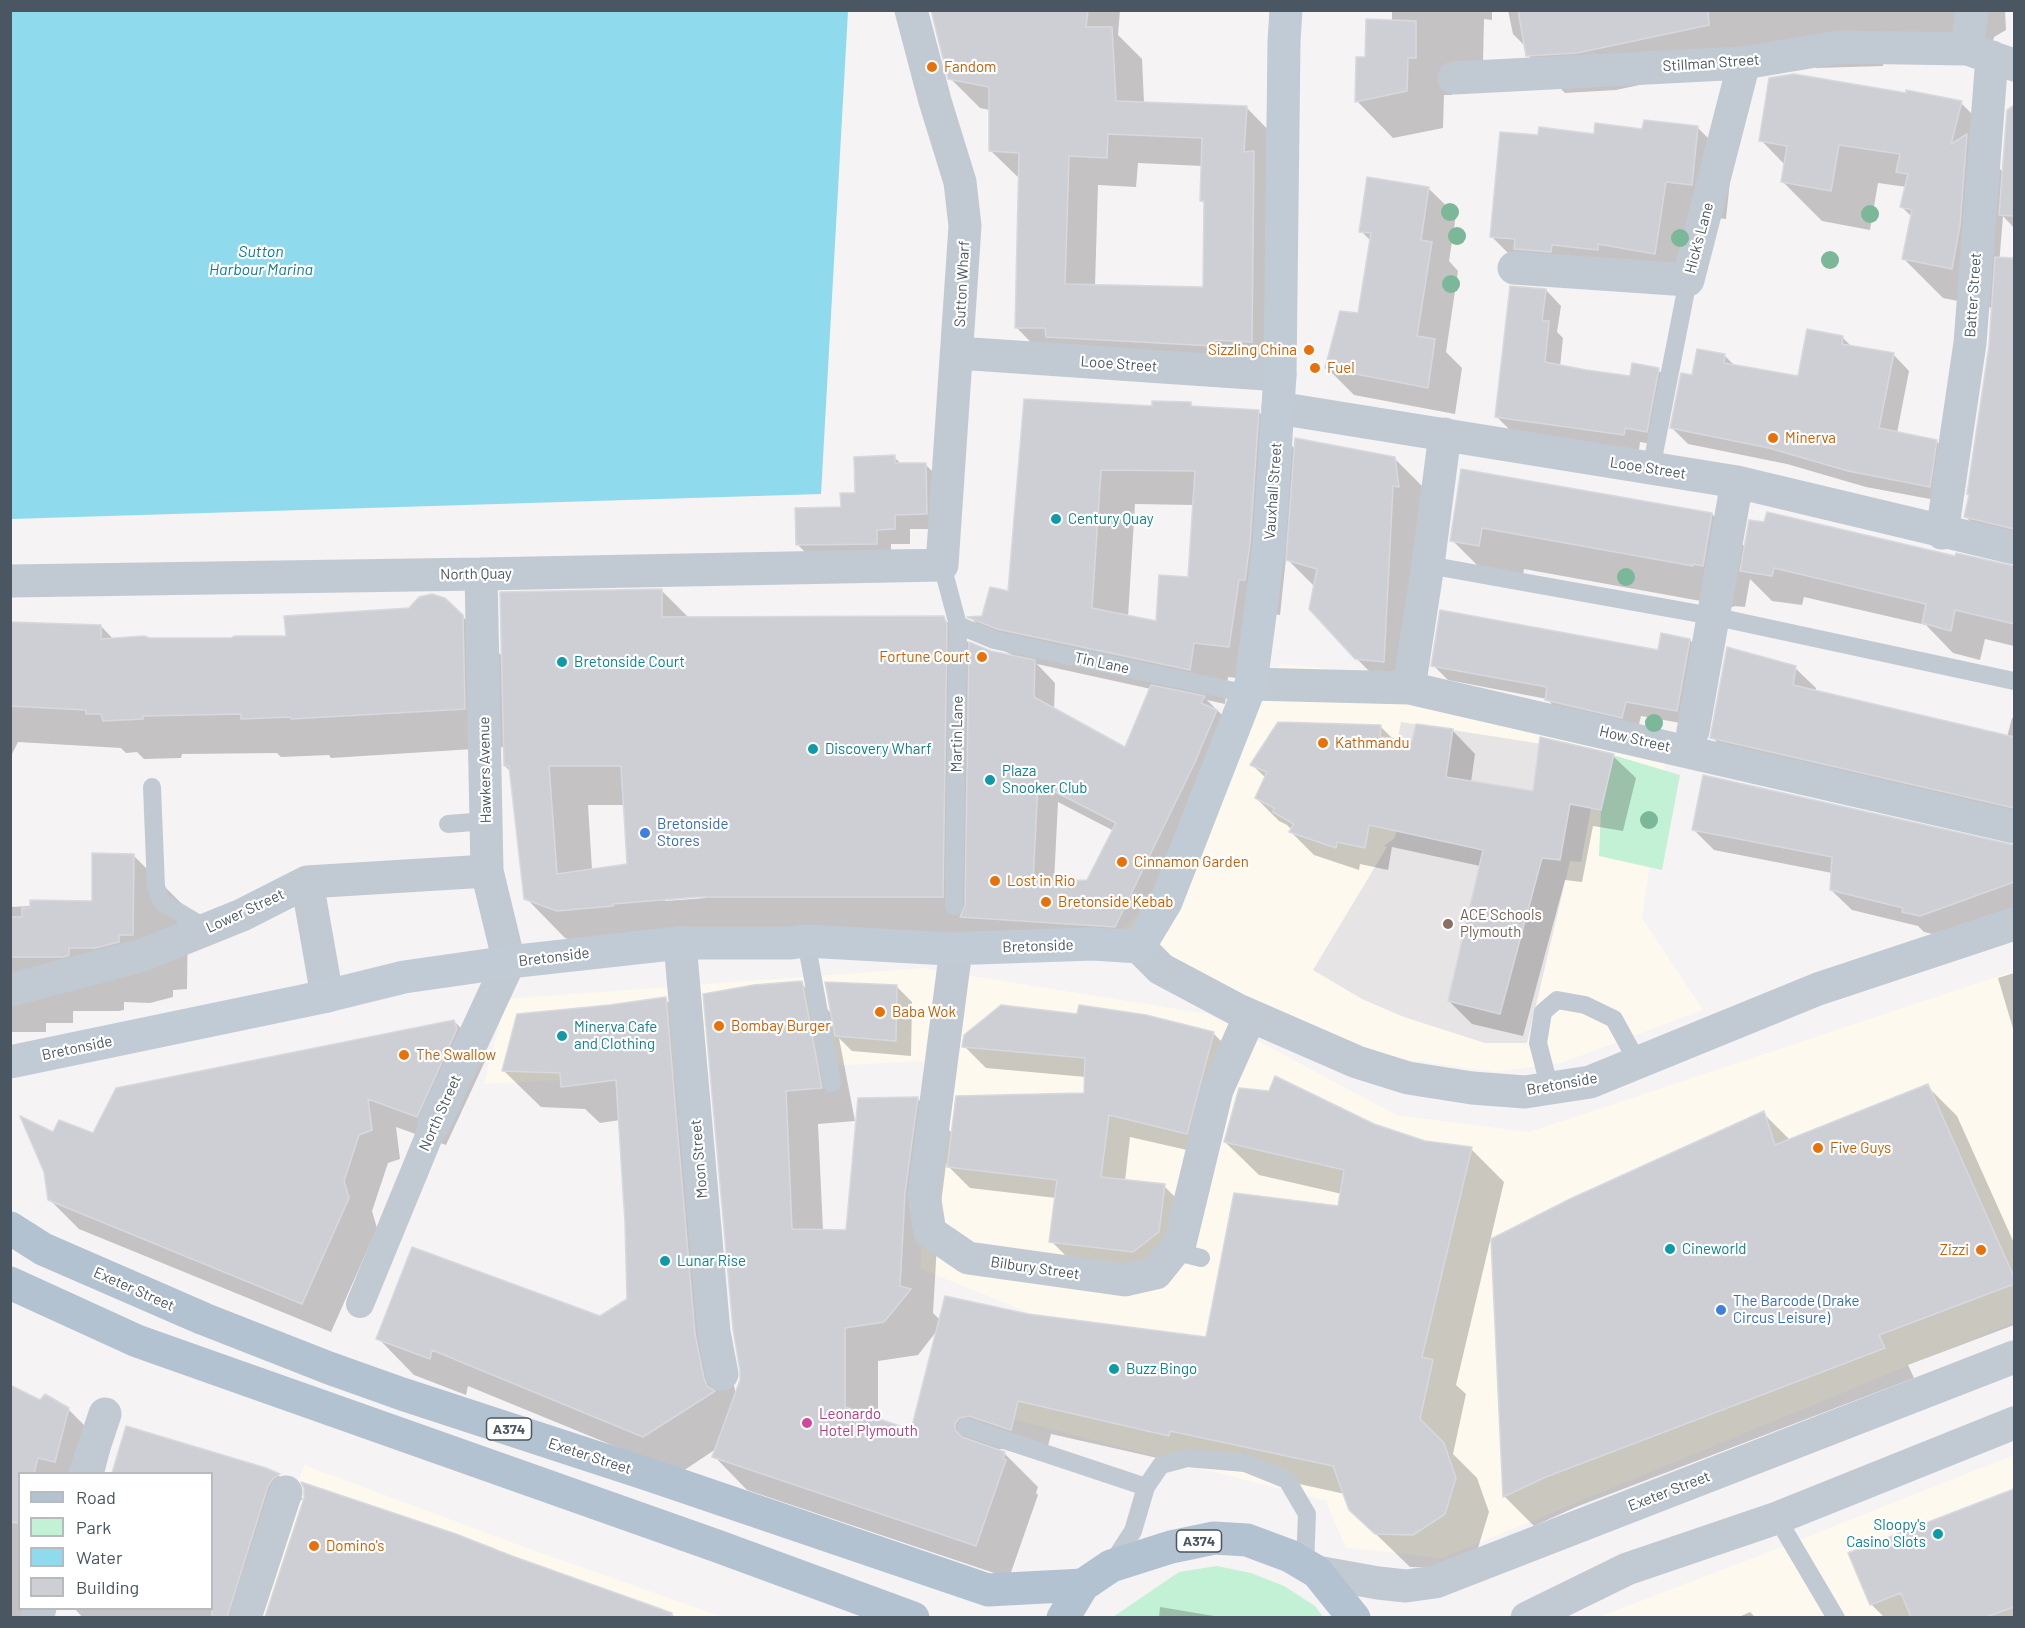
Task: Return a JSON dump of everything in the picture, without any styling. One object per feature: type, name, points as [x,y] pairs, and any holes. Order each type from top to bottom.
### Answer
[{"type":"main road","name":"Vauxhall Street","points":[[1139,947],[1166,902],[1250,689],[1269,545],[1280,375],[1284,41],[1287,10]]},
{"type":"main road","name":"Bretonside","points":[[10,1062],[327,996],[405,977],[509,962],[680,943],[806,941],[956,949],[1093,944],[1139,947]]},
{"type":"main road","name":"Exeter Street","points":[[10,1228],[43,1249],[204,1319],[328,1368],[988,1590],[1083,1585]]},
{"type":"main road","points":[[10,1283],[137,1341],[913,1617]]},
{"type":"main road","name":"A374","points":[[1063,1617],[1083,1585],[1111,1566],[1171,1547],[1214,1538],[1247,1540],[1290,1556],[1311,1568],[1354,1617]]},
{"type":"street","name":"Sutton Wharf","points":[[911,10],[935,102],[960,182],[965,226],[942,565]]},
{"type":"street","name":"Batter Street","points":[[1942,533],[1970,343],[1991,57],[1972,10]]},
{"type":"street","name":"Stillman Street","points":[[1454,78],[1744,63],[1839,47],[1991,57]]},
{"type":"street","name":"Hick's Lane","points":[[1514,268],[1689,280],[1744,63]]},
{"type":"street","name":"Looe Street","points":[[958,353],[1280,375]]},
{"type":"street","name":"Looe Street","points":[[1278,408],[1737,482],[1942,533],[2014,548]]},
{"type":"street","points":[[1409,687],[1445,434]]},
{"type":"street","points":[[1693,731],[1737,482]]},
{"type":"street","name":"North Quay","points":[[10,581],[942,565]]},
{"type":"street","name":"Hawkers Avenue","points":[[481,574],[487,871],[509,962]]},
{"type":"street","name":"How Street","points":[[1250,689],[1409,687],[2014,826]]},
{"type":"street","name":"Lower Street","points":[[13,990],[143,955],[242,915],[307,882],[487,871]]},
{"type":"street","points":[[307,882],[327,996]]},
{"type":"street","name":"Bretonside","points":[[1139,947],[1161,969],[1250,1017],[1357,1062],[1408,1078],[1472,1088],[1525,1092],[1590,1082],[1818,989],[2014,924]]},
{"type":"street","name":"Moon Street","points":[[680,943],[714,1332],[722,1374]]},
{"type":"street","name":"Bilbury Street","points":[[956,949],[924,1195],[930,1232],[968,1258],[1041,1276],[1125,1280],[1156,1273],[1187,1255],[1180,1243],[1217,1090],[1250,1017]]},
{"type":"street","name":"North Street","points":[[357,1303],[376,1266],[434,1124],[509,962]]},
{"type":"street","name":"Exeter Street","points":[[1311,1568],[1378,1583],[1406,1586],[1435,1582],[2014,1357]]},
{"type":"street","points":[[85,1472],[105,1414]]},
{"type":"street","points":[[1527,1617],[1627,1569],[1777,1518],[2014,1423]]},
{"type":"street","points":[[244,1617],[286,1492]]},
{"type":"lane","points":[[1651,468],[1689,280]]},
{"type":"lane","name":"Martin Lane","points":[[942,565],[958,625],[954,906]]},
{"type":"lane","points":[[1428,565],[1712,616],[2014,681]]},
{"type":"lane","name":"Tin Lane","points":[[958,625],[994,640],[1250,689]]},
{"type":"lane","points":[[152,787],[156,887],[162,902],[207,929]]},
{"type":"lane","points":[[448,824],[486,821]]},
{"type":"lane","points":[[806,941],[831,1083]]},
{"type":"lane","points":[[1550,1089],[1538,1043],[1543,1012],[1557,1000],[1585,1005],[1614,1018],[1638,1063]]},
{"type":"lane","points":[[966,1427],[1146,1487]]},
{"type":"lane","points":[[1111,1566],[1133,1531],[1146,1487],[1161,1465],[1187,1458],[1245,1463],[1287,1480],[1307,1514],[1311,1568]]},
{"type":"lane","points":[[1777,1518],[1836,1617]]},
{"type":"shaded area","points":[[1281,664],[1398,676],[1669,739],[1642,918],[1703,1010],[1561,1063],[1495,1072],[1387,1057],[1280,1017],[1115,936],[1144,907],[1164,873],[1236,704]]},
{"type":"shaded area","name":"ACE Schools Plymouth","points":[[1401,722],[1613,755],[1591,808],[1581,862],[1570,861],[1527,1043],[1485,1043],[1404,1017],[1362,999],[1313,970],[1387,847],[1384,846],[1395,838],[1397,828],[1382,826]]},
{"type":"shaded area","points":[[923,968],[1208,1014],[1396,1115],[1529,1132],[2014,971],[2014,1322],[1442,1558],[1346,1548],[1326,1501],[1013,1419],[1037,1316],[921,1269],[923,1061],[484,1084],[506,999]]},
{"type":"shaded area","points":[[2014,1455],[2014,1617],[1596,1618],[1753,1558]]},
{"type":"shaded area","points":[[304,1465],[519,1545],[723,1617],[254,1618]]},
{"type":"green space","points":[[1613,755],[1680,775],[1662,870],[1599,856],[1601,810]]},
{"type":"green space","points":[[1217,1566],[1251,1573],[1284,1586],[1315,1606],[1323,1617],[1113,1617],[1179,1572]]},
{"type":"water","name":"Sutton Harbour Marina","points":[[10,11],[848,11],[821,494],[11,519]]},
{"type":"building","points":[[931,10],[1088,10],[1086,27],[1112,27],[1116,101],[1247,106],[1244,152],[1254,151],[1252,342],[1215,340],[1214,346],[1046,337],[1045,328],[1015,328],[1019,153],[989,151],[989,87],[948,79]],"holes":[[[1108,134],[1202,138],[1200,201],[1204,201],[1203,287],[1065,284],[1069,156],[1107,158]]]},
{"type":"building","points":[[1518,10],[1708,10],[1709,25],[1577,53],[1526,56]]},
{"type":"building","points":[[1366,19],[1416,21],[1416,58],[1408,58],[1407,91],[1355,102],[1356,57],[1365,57]]},
{"type":"building","points":[[1794,74],[1906,93],[1906,90],[1962,101],[1951,144],[1967,134],[1960,225],[1952,269],[1902,259],[1912,210],[1900,207],[1908,174],[1896,172],[1900,154],[1839,145],[1831,191],[1781,182],[1787,146],[1759,141],[1769,78]]},
{"type":"building","points":[[2014,105],[2014,216],[1999,215],[2007,110]]},
{"type":"building","points":[[1644,120],[1698,126],[1692,185],[1666,182],[1655,254],[1598,244],[1598,250],[1552,245],[1551,252],[1514,249],[1515,239],[1490,237],[1500,132],[1538,135],[1539,127],[1594,134],[1595,123],[1642,129]]},
{"type":"building","points":[[1367,177],[1429,187],[1421,240],[1432,242],[1417,336],[1435,339],[1428,388],[1325,368],[1340,311],[1358,313],[1371,233],[1359,232]]},
{"type":"building","points":[[1995,257],[2014,258],[2014,529],[1964,517],[1989,346]]},
{"type":"building","points":[[1510,286],[1546,289],[1542,321],[1549,321],[1545,362],[1630,376],[1632,363],[1659,368],[1647,432],[1625,428],[1624,435],[1495,417]]},
{"type":"building","points":[[1807,329],[1843,336],[1842,344],[1894,353],[1879,428],[1937,440],[1930,487],[1848,471],[1769,448],[1670,428],[1681,373],[1692,375],[1697,349],[1725,354],[1724,363],[1798,376]]},
{"type":"building","points":[[1024,399],[1152,406],[1152,401],[1191,402],[1191,406],[1259,410],[1250,543],[1245,580],[1239,580],[1229,647],[1194,643],[1190,670],[997,629],[967,617],[982,616],[990,587],[1008,591]],"holes":[[[1101,470],[1195,471],[1188,577],[1159,575],[1156,621],[1092,608]]]},
{"type":"building","points":[[1295,438],[1395,457],[1399,487],[1393,486],[1384,662],[1355,659],[1309,609],[1317,569],[1286,560]]},
{"type":"building","points":[[895,455],[895,463],[926,463],[927,514],[895,515],[895,529],[877,530],[877,544],[796,545],[795,508],[841,507],[840,493],[855,493],[854,457]]},
{"type":"building","points":[[1461,469],[1712,513],[1703,566],[1482,528],[1479,546],[1450,541]]},
{"type":"building","points":[[1767,512],[1955,556],[1956,553],[2014,566],[2014,624],[1955,610],[1951,631],[1922,623],[1926,604],[1774,568],[1772,576],[1740,571],[1749,520],[1764,522]]},
{"type":"building","name":"Discovery Wharf","points":[[662,589],[662,617],[944,616],[947,626],[943,897],[698,897],[557,911],[524,899],[509,766],[504,766],[500,592]],"holes":[[[549,766],[621,766],[627,864],[557,874]]]},
{"type":"building","points":[[432,594],[445,598],[463,615],[465,709],[291,719],[290,717],[241,719],[241,714],[143,716],[143,719],[103,721],[101,714],[86,714],[86,710],[10,706],[10,622],[101,625],[101,639],[144,636],[150,638],[231,638],[235,636],[286,636],[284,616],[409,608],[419,597]]},
{"type":"building","points":[[1440,610],[1658,650],[1661,633],[1690,639],[1677,711],[1626,702],[1622,718],[1545,700],[1547,687],[1431,666]]},
{"type":"building","points":[[969,642],[991,651],[1035,660],[1034,697],[1125,747],[1151,685],[1205,696],[1201,703],[1217,710],[1195,762],[1115,927],[960,917],[965,906]],"holes":[[[1038,783],[1116,823],[1087,880],[1033,882]]]},
{"type":"building","points":[[1727,647],[1796,666],[1793,685],[2014,737],[2014,808],[1710,738]]},
{"type":"building","points":[[1278,722],[1381,725],[1380,737],[1412,741],[1416,724],[1453,729],[1446,777],[1533,791],[1540,737],[1614,754],[1601,810],[1570,804],[1560,860],[1542,858],[1500,1014],[1448,1001],[1483,850],[1369,825],[1365,848],[1337,842],[1336,848],[1289,832],[1294,824],[1273,812],[1274,808],[1255,798],[1267,772],[1250,765]]},
{"type":"building","points":[[1703,775],[2014,845],[2014,882],[1920,916],[1902,912],[1903,908],[1830,890],[1832,857],[1692,830]]},
{"type":"building","points":[[92,853],[134,854],[133,935],[119,935],[119,942],[95,948],[69,948],[69,955],[63,957],[10,957],[10,917],[22,917],[22,908],[30,908],[30,900],[92,901]]},
{"type":"building","points":[[802,981],[822,1088],[786,1091],[792,1229],[846,1230],[858,1098],[918,1097],[905,1193],[900,1286],[911,1289],[884,1322],[845,1328],[845,1407],[911,1430],[945,1296],[1028,1314],[1206,1337],[1234,1193],[1338,1206],[1344,1170],[1224,1142],[1239,1088],[1269,1091],[1275,1076],[1374,1124],[1425,1141],[1472,1147],[1422,1357],[1433,1360],[1420,1419],[1444,1443],[1456,1478],[1445,1514],[1413,1535],[1375,1534],[1349,1510],[1333,1466],[1170,1431],[1169,1436],[1018,1401],[1011,1430],[969,1416],[959,1418],[955,1424],[955,1430],[962,1437],[1005,1452],[1003,1459],[1006,1460],[976,1546],[712,1457],[740,1380],[740,1371],[733,1329],[703,994],[754,985]]},
{"type":"building","points":[[825,982],[897,985],[896,1041],[835,1036]]},
{"type":"building","name":"Lunar Rise","points":[[666,997],[695,1334],[704,1378],[707,1386],[715,1391],[643,1437],[432,1350],[430,1359],[376,1339],[412,1247],[600,1316],[627,1299],[625,1223],[616,1080],[561,1087],[560,1073],[502,1071],[517,1014]]},
{"type":"building","points":[[1001,1005],[1077,1014],[1079,1005],[1146,1015],[1214,1032],[1187,1134],[1109,1115],[1101,1177],[1165,1184],[1159,1232],[1133,1252],[1049,1242],[1057,1180],[947,1167],[956,1096],[1084,1093],[1085,1058],[962,1047],[964,1035]]},
{"type":"building","points":[[454,1020],[457,1029],[417,1117],[368,1099],[372,1130],[359,1135],[344,1181],[349,1198],[302,1304],[48,1200],[44,1172],[20,1116],[53,1132],[59,1120],[93,1133],[116,1088]]},
{"type":"building","name":"The Barcode (Drake Circus Leisure)","points":[[1928,1084],[2014,1277],[2014,1284],[1879,1335],[1885,1348],[1546,1477],[1503,1497],[1491,1239],[1570,1199],[1764,1111],[1775,1145]]},
{"type":"building","points":[[10,1385],[40,1400],[45,1394],[69,1408],[55,1462],[38,1458],[34,1472],[18,1472],[18,1523],[10,1522]]},
{"type":"building","points":[[126,1426],[280,1474],[268,1486],[227,1617],[212,1617],[213,1472],[112,1472]]},
{"type":"building","points":[[301,1482],[456,1534],[672,1613],[671,1617],[265,1617],[304,1498]]},
{"type":"building","points":[[2014,1489],[2014,1607],[1986,1617],[1911,1617],[1901,1593],[1870,1605],[1848,1553]]},
{"type":"place","name":"Fandom","points":[[932,67]]},
{"type":"place","name":"Sizzling China","points":[[1309,350]]},
{"type":"place","name":"Fuel","points":[[1315,368]]},
{"type":"place","name":"Minerva","points":[[1773,438]]},
{"type":"place","name":"Century Quay","points":[[1056,519]]},
{"type":"place","name":"Fortune Court","points":[[982,657]]},
{"type":"place","name":"Bretonside Court","points":[[562,662]]},
{"type":"place","name":"Kathmandu","points":[[1323,743]]},
{"type":"place","name":"Discovery Wharf","points":[[813,749]]},
{"type":"place","name":"Plaza Snooker Club","points":[[990,780]]},
{"type":"place","name":"Bretonside Stores","points":[[645,833]]},
{"type":"place","name":"Cinnamon Garden","points":[[1122,862]]},
{"type":"place","name":"Lost in Rio","points":[[995,881]]},
{"type":"place","name":"Bretonside Kebab","points":[[1046,902]]},
{"type":"place","name":"ACE Schools Plymouth","points":[[1448,924]]},
{"type":"place","name":"Baba Wok","points":[[880,1012]]},
{"type":"place","name":"Bombay Burger","points":[[719,1026]]},
{"type":"place","name":"Minerva Cafe and Clothing","points":[[562,1036]]},
{"type":"place","name":"The Swallow","points":[[404,1055]]},
{"type":"place","name":"Five Guys","points":[[1818,1148]]},
{"type":"place","name":"Cineworld","points":[[1670,1249]]},
{"type":"place","name":"Zizzi","points":[[1981,1250]]},
{"type":"place","name":"Lunar Rise","points":[[665,1261]]},
{"type":"place","name":"The Barcode (Drake Circus Leisure)","points":[[1721,1310]]},
{"type":"place","name":"Buzz Bingo","points":[[1114,1369]]},
{"type":"place","name":"Leonardo Hotel Plymouth","points":[[807,1423]]},
{"type":"place","name":"Sloopy's Casino Slots","points":[[1938,1534]]},
{"type":"place","name":"Domino's","points":[[314,1546]]}]
